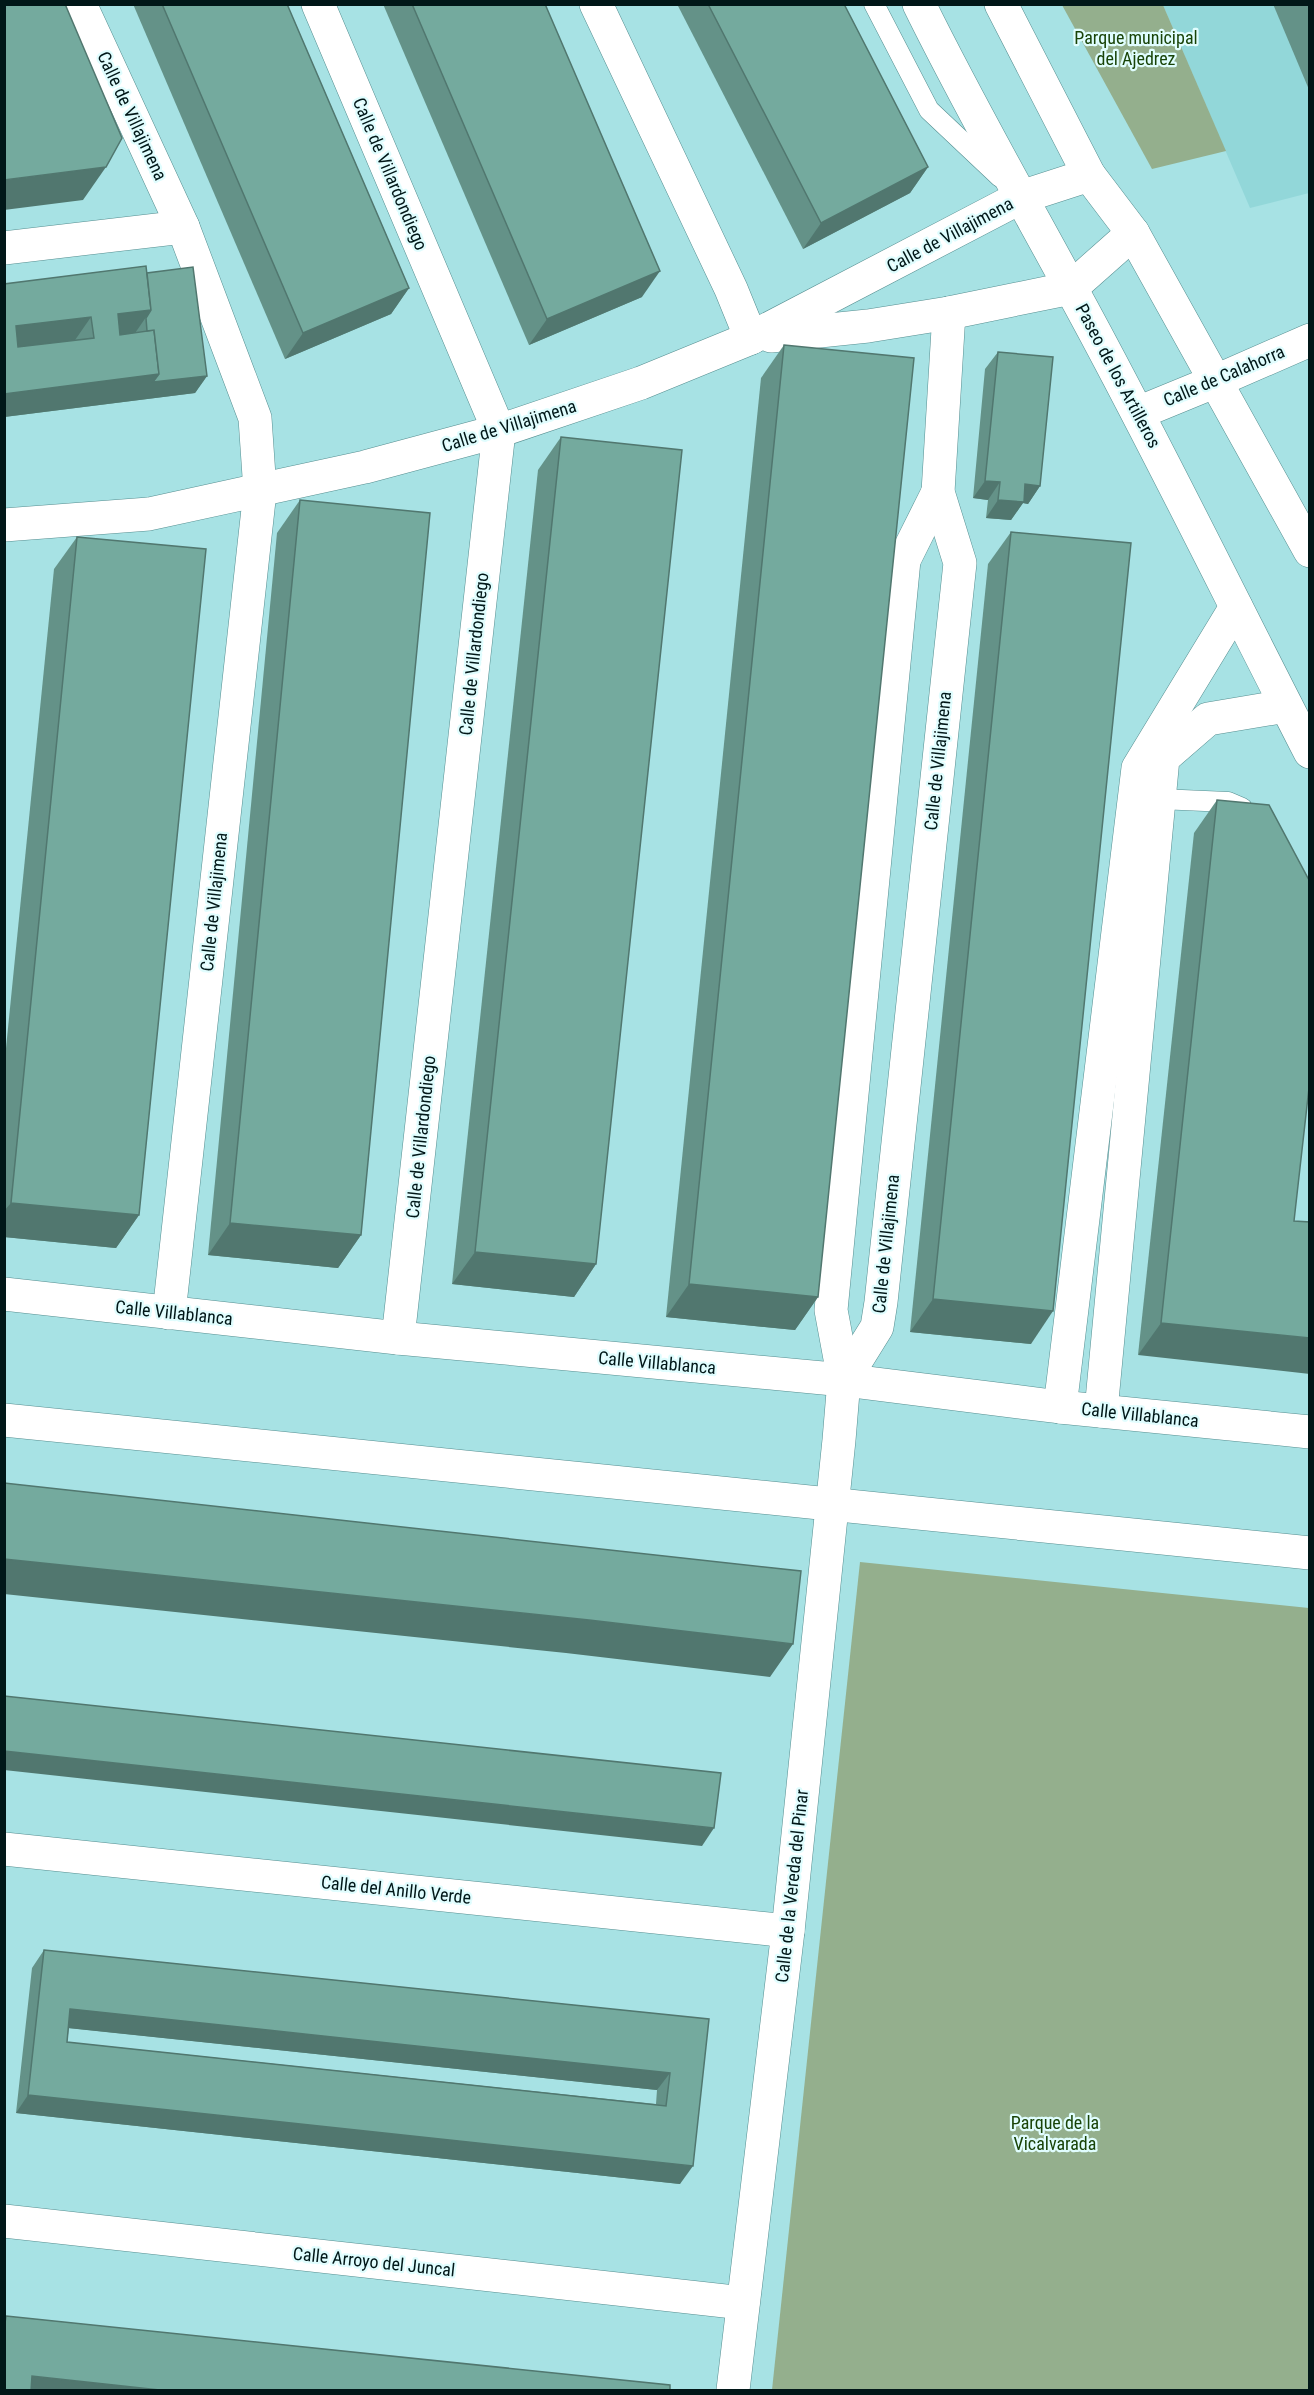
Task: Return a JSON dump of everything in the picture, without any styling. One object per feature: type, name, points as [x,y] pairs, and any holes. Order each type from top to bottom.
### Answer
[{"type":"street","name":"Calle de Villajimena","points":[[80,4],[183,226],[255,418],[260,491],[169,1313]]},
{"type":"street","name":"Calle de Villardondiego","points":[[318,4],[499,431],[398,1338]]},
{"type":"street","points":[[596,4],[731,289],[751,338]]},
{"type":"street","name":"Paseo de los Artilleros","points":[[919,4],[962,92],[1138,413],[1310,752]]},
{"type":"street","points":[[1001,4],[1089,175],[1133,233],[1310,551]]},
{"type":"street","name":"Calle de Villajimena","points":[[5,527],[149,514],[365,468],[499,431],[641,383],[751,338],[1021,197],[1089,175]]},
{"type":"street","points":[[4,248],[183,226]]},
{"type":"street","name":"Calle de Villajimena","points":[[751,338],[868,326],[949,313],[1071,288],[1133,233]]},
{"type":"street","name":"Calle de Villajimena","points":[[843,1380],[877,1327],[960,563],[938,492],[949,313]]},
{"type":"street","name":"Calle de Calahorra","points":[[1138,413],[1310,340]]},
{"type":"street","name":"Calle de Villajimena","points":[[843,1380],[831,1310],[903,560],[938,492]]},
{"type":"street","points":[[1060,1407],[1138,768],[1236,607]]},
{"type":"street","points":[[1101,1411],[1163,758],[1208,719],[1286,706]]},
{"type":"street","name":"Calle Villablanca","points":[[4,1294],[398,1338],[843,1380],[1060,1407],[1310,1432]]},
{"type":"street","name":"Calle de la Vereda del Pinar","points":[[733,2391],[788,1931],[843,1380]]},
{"type":"street","points":[[4,1420],[1310,1553]]},
{"type":"street","name":"Calle del Anillo Verde","points":[[4,1849],[788,1931]]},
{"type":"street","name":"Calle Arroyo del Juncal","points":[[4,2221],[743,2303]]},
{"type":"lane","points":[[874,4],[929,110],[1021,197]]},
{"type":"lane","points":[[1159,799],[1228,802],[1259,815]]},
{"type":"shaded area","points":[[1163,5],[1309,5],[1309,193],[1250,208]]},
{"type":"green space","name":"Parque municipal del Ajedrez","points":[[1062,5],[1163,5],[1226,151],[1152,169]]},
{"type":"green space","name":"Parque de la Vicalvarada","points":[[860,1562],[1309,1608],[1309,2390],[772,2390]]},
{"type":"building","points":[[4,4],[65,4],[122,138],[106,167],[4,180]]},
{"type":"building","points":[[162,4],[287,4],[409,288],[303,333]]},
{"type":"building","points":[[412,4],[545,4],[660,271],[547,319]]},
{"type":"building","points":[[708,4],[844,4],[928,167],[821,223]]},
{"type":"building","points":[[146,266],[151,310],[118,314],[120,335],[154,330],[159,374],[4,394],[4,284]],"holes":[[[91,317],[94,338],[18,347],[16,326]]]},
{"type":"building","points":[[193,267],[207,376],[153,382],[159,374],[154,330],[147,331],[146,318],[151,310],[147,273]]},
{"type":"building","points":[[784,345],[914,358],[818,1297],[689,1284]]},
{"type":"building","points":[[998,352],[1053,357],[1040,486],[1025,484],[1024,502],[998,500],[1000,482],[985,481]]},
{"type":"building","points":[[561,437],[682,450],[596,1264],[475,1252]]},
{"type":"building","points":[[300,500],[430,513],[361,1235],[230,1223]]},
{"type":"building","points":[[1011,532],[1131,543],[1053,1311],[933,1299]]},
{"type":"building","points":[[77,537],[206,549],[139,1215],[11,1203]]},
{"type":"building","points":[[1217,800],[1269,805],[1310,882],[1310,1079],[1294,1221],[1310,1222],[1310,1338],[1161,1323]]},
{"type":"building","points":[[4,1483],[801,1571],[793,1644],[589,1620],[4,1559]]},
{"type":"building","points":[[4,1696],[721,1773],[714,1828],[4,1751]]},
{"type":"building","points":[[44,1950],[709,2019],[693,2166],[28,2095]],"holes":[[[70,2009],[670,2073],[666,2106],[67,2042]]]},
{"type":"building","points":[[6,2316],[670,2385],[670,2391],[169,2391],[32,2376],[31,2391],[4,2391]]}]
